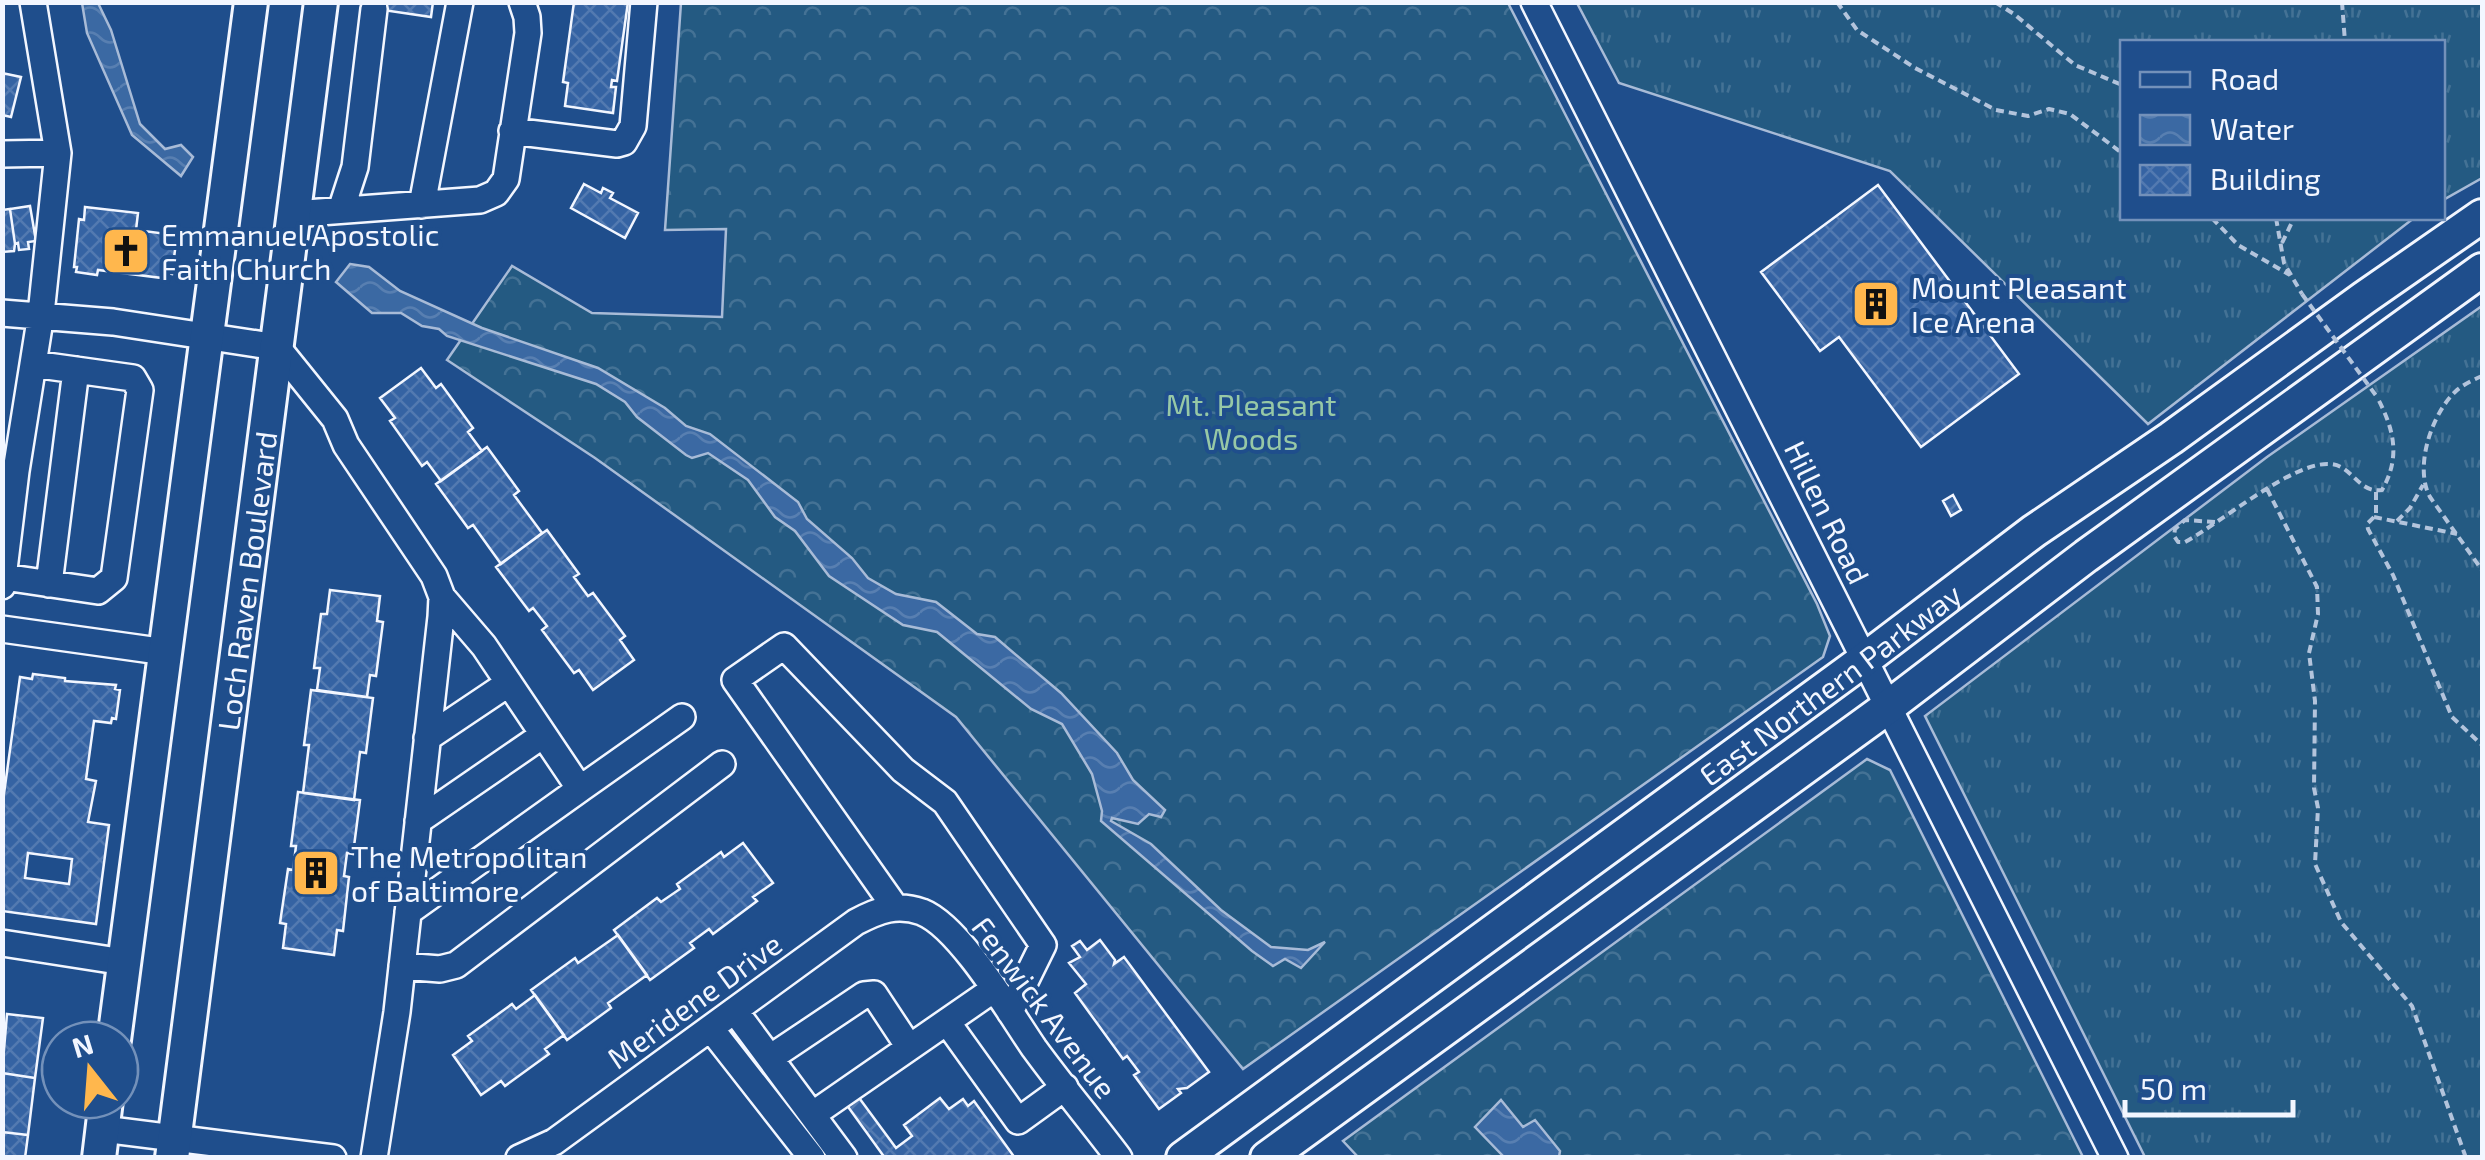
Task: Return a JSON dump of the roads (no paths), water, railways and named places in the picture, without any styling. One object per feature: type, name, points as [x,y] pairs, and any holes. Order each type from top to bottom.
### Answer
[{"type":"main road","points":[[117,1020],[252,2]]},
{"type":"main road","name":"Loch Raven Boulevard","points":[[173,1148],[321,2]]},
{"type":"main road","name":"East Northern Parkway","points":[[1182,1158],[1864,660],[2034,531],[2172,438],[2482,216]]},
{"type":"main road","name":"East Northern Parkway","points":[[1268,1158],[1888,707],[2101,544],[2482,270]]},
{"type":"street","points":[[2,586],[9,471],[34,364],[58,152],[33,2]]},
{"type":"street","points":[[422,205],[460,2]]},
{"type":"street","points":[[293,214],[480,200],[496,194],[506,179],[528,33],[522,2]]},
{"type":"street","points":[[512,131],[624,142],[633,126],[644,2]]},
{"type":"street","name":"Hillen Road","points":[[1534,2],[2115,1158]]},
{"type":"street","points":[[341,210],[355,167],[374,10]]},
{"type":"street","points":[[2,154],[58,152]]},
{"type":"street","points":[[2,313],[41,314],[277,347],[335,419],[346,445],[434,576],[442,598],[484,646],[580,789]]},
{"type":"street","points":[[4,576],[98,592],[114,578],[140,390],[133,378],[34,364]]},
{"type":"street","points":[[48,584],[76,370]]},
{"type":"street","points":[[374,1158],[402,966],[442,598]]},
{"type":"street","points":[[2,629],[166,652]]},
{"type":"street","points":[[902,908],[735,680],[784,646],[904,770],[944,802],[1030,922],[1042,945],[1010,1012]]},
{"type":"street","points":[[427,738],[509,684]]},
{"type":"street","points":[[408,912],[682,717]]},
{"type":"street","points":[[418,821],[543,735]]},
{"type":"street","points":[[402,966],[440,969],[456,965],[722,764]]},
{"type":"street","name":"Fenwick Avenue","points":[[902,908],[926,914],[945,929],[1119,1158]]},
{"type":"street","name":"Meridene Drive","points":[[520,1158],[554,1142],[856,922],[878,910],[902,908]]},
{"type":"street","points":[[2,944],[124,962]]},
{"type":"street","points":[[812,1115],[994,989]]},
{"type":"street","points":[[770,1058],[864,994],[874,994],[909,1048]]},
{"type":"street","points":[[735,1011],[844,1158]]},
{"type":"street","points":[[947,1022],[1018,1121],[1065,1088]]},
{"type":"street","points":[[711,1029],[812,1158]]},
{"type":"street","points":[[103,1129],[173,1148],[334,1158]]},
{"type":"water","points":[[82,3],[98,3],[111,30],[140,124],[165,149],[181,145],[193,157],[181,176],[132,135],[87,33]]},
{"type":"water","points":[[350,264],[369,267],[400,291],[482,328],[598,368],[665,408],[686,426],[710,434],[798,502],[807,519],[852,558],[868,578],[896,594],[936,602],[977,634],[995,637],[1061,693],[1117,753],[1133,780],[1165,810],[1161,817],[1149,814],[1138,824],[1112,818],[1111,821],[1151,844],[1221,910],[1271,947],[1308,950],[1325,942],[1301,968],[1285,959],[1273,966],[1252,951],[1101,821],[1092,774],[1062,724],[1031,709],[937,632],[903,625],[829,576],[795,531],[775,517],[748,480],[708,453],[692,458],[686,455],[637,417],[625,402],[596,384],[447,336],[401,313],[372,313],[336,282]]},
{"type":"water","points":[[1501,1100],[1523,1127],[1535,1120],[1560,1151],[1559,1157],[1504,1157],[1475,1127]]},
{"type":"place","name":"Emmanuel Apostolic Faith Church","points":[[126,251]]},
{"type":"place","name":"Mount Pleasant Ice Arena","points":[[1876,304]]},
{"type":"place","name":"The Metropolitan of Baltimore","points":[[316,873]]},
{"type":"park label","name":"Mt. Pleasant Woods","points":[[1251,421]]}]
